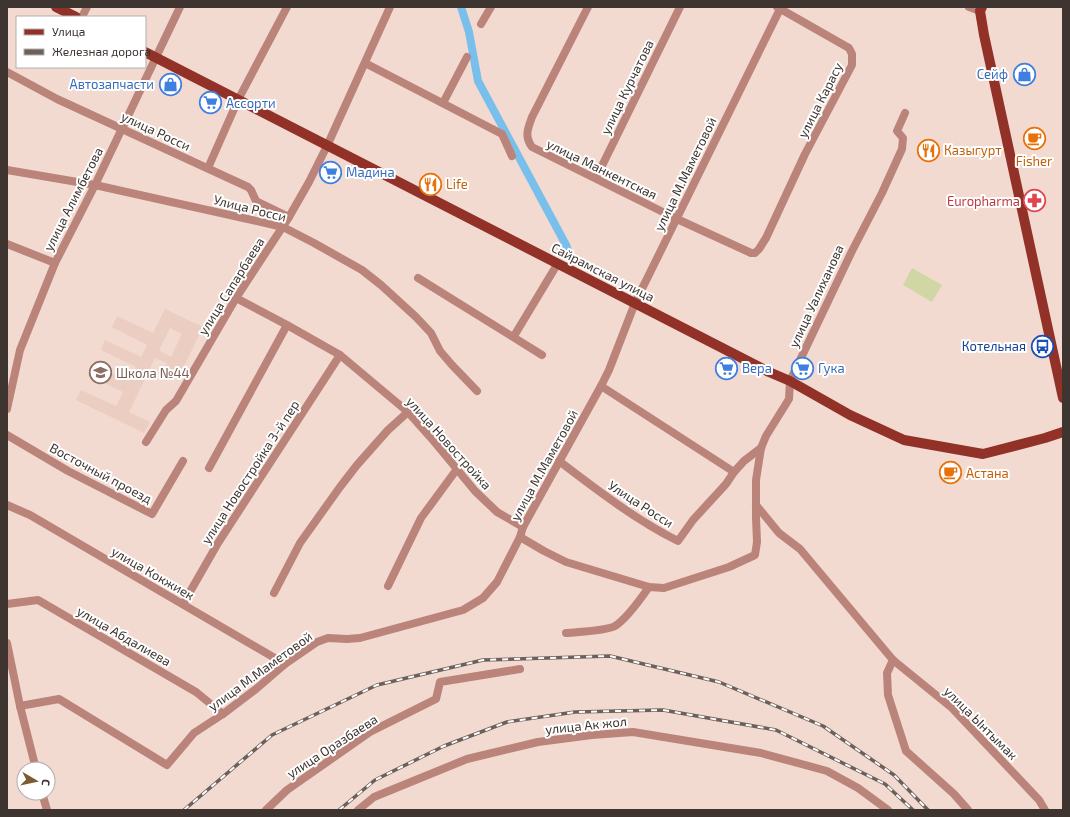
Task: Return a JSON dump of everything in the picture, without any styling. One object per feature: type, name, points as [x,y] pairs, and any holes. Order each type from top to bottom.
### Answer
[{"type":"main road","points":[[56,7],[74,16]]},
{"type":"main road","points":[[981,9],[984,35],[1063,398]]},
{"type":"main road","name":"Сайрамская улица","points":[[146,52],[790,381],[850,415],[904,440],[983,454],[1063,432]]},
{"type":"street","points":[[82,16],[87,7]]},
{"type":"street","name":"улица Алимбетова","points":[[7,409],[20,350],[55,263],[95,185],[180,7]]},
{"type":"street","points":[[208,168],[238,100],[287,7]]},
{"type":"street","name":"улица Сапарбаева","points":[[146,442],[166,410],[176,401],[236,298],[289,217],[327,146],[390,7]]},
{"type":"street","points":[[481,24],[491,7]]},
{"type":"street","name":"улица Манкентская","points":[[588,7],[532,117],[527,130],[528,142],[532,147],[677,219],[751,253],[755,253],[766,238]]},
{"type":"street","name":"улица Курчатова","points":[[596,178],[680,7]]},
{"type":"street","name":"улица М.Маметовой","points":[[20,706],[59,699],[167,765],[194,733],[223,714],[256,689],[285,664],[317,642],[328,638],[347,640],[360,638],[463,610],[483,598],[497,582],[520,537],[523,527],[601,386],[609,370],[635,303],[779,7]]},
{"type":"street","name":"улица Карасу","points":[[766,238],[805,154],[852,65],[852,54],[849,48],[779,7]]},
{"type":"street","points":[[969,7],[981,9]]},
{"type":"street","points":[[443,104],[467,57]]},
{"type":"street","points":[[365,63],[502,134],[512,156]]},
{"type":"street","name":"улица Росси","points":[[7,72],[57,99],[248,187],[256,201],[289,217]]},
{"type":"street","name":"улица Уалиханова","points":[[520,537],[566,562],[650,587],[664,588],[728,567],[752,557],[757,551],[756,480],[761,448],[766,436],[789,398],[790,381],[852,251],[882,193],[902,148],[903,138],[897,131],[905,113]]},
{"type":"street","name":"Улица Росси","points":[[7,170],[95,185],[283,227],[362,270],[381,285],[416,317],[430,333],[440,351],[477,391]]},
{"type":"street","points":[[7,244],[55,263]]},
{"type":"street","points":[[514,336],[558,263]]},
{"type":"street","points":[[418,278],[542,354]]},
{"type":"street","name":"улица Новостройка","points":[[236,298],[288,325],[340,356],[408,412],[475,491],[496,512],[523,527]]},
{"type":"street","points":[[209,468],[288,325]]},
{"type":"street","name":"улица Новостройка 3-й пер","points":[[183,604],[218,542],[340,356]]},
{"type":"street","points":[[601,386],[734,472]]},
{"type":"street","points":[[274,593],[300,543],[340,487],[388,430],[408,412]]},
{"type":"street","name":"Восточный проезд","points":[[7,435],[68,471],[152,514],[183,460]]},
{"type":"street","name":"Улица Росси","points":[[559,461],[606,497],[678,542],[693,520],[726,484],[734,472],[744,461],[761,448]]},
{"type":"street","points":[[388,586],[421,518],[457,469]]},
{"type":"street","name":"улица Кокжиек","points":[[7,505],[30,515],[285,664]]},
{"type":"street","name":"улица Ынтымак","points":[[756,505],[779,533],[800,549],[893,660],[952,708],[1039,800],[1045,810]]},
{"type":"street","points":[[566,633],[607,629],[616,626],[650,587]]},
{"type":"street","name":"улица Абдалиева","points":[[7,604],[38,600],[196,692],[223,714]]},
{"type":"street","points":[[7,643],[20,706],[34,761]]},
{"type":"street","points":[[893,660],[887,673],[888,694],[906,751],[954,794],[968,810]]},
{"type":"street","name":"улица Оразбаева","points":[[266,810],[286,790],[370,732],[436,699],[440,682],[520,669]]},
{"type":"street","name":"улица Ак жол","points":[[358,810],[374,797],[467,759],[538,742],[592,735],[633,732],[761,753],[827,771],[858,788],[888,810]]},
{"type":"shaded area","name":"Школа №44","points":[[165,309],[203,327],[178,378],[164,371],[167,363],[155,358],[129,412],[150,422],[144,433],[76,400],[81,390],[116,406],[123,392],[88,375],[93,364],[129,381],[136,367],[101,350],[105,340],[141,357],[147,345],[112,327],[117,316],[153,333]],"holes":[[[170,328],[182,334],[171,357],[159,350]]]},
{"type":"green space","points":[[912,268],[942,285],[932,302],[903,285]]},
{"type":"waterway","points":[[461,7],[469,32],[478,81],[566,245],[572,261]]},
{"type":"railway","points":[[184,810],[272,735],[377,685],[483,660],[610,656],[719,682],[823,726],[894,775],[928,810]]},
{"type":"railway","points":[[339,810],[375,780],[444,746],[507,722],[575,712],[663,710],[776,730],[885,784],[913,810]]},
{"type":"place","name":"Сейф","points":[[1024,74]]},
{"type":"place","name":"Автозапчасти","points":[[170,84]]},
{"type":"place","name":"Ассорти","points":[[210,103]]},
{"type":"place","name":"Fisher","points":[[1034,139]]},
{"type":"place","name":"Казыгурт","points":[[928,150]]},
{"type":"place","name":"Мадина","points":[[330,172]]},
{"type":"place","name":"Life","points":[[430,184]]},
{"type":"place","name":"Europharma","points":[[1035,201]]},
{"type":"place","name":"Котельная","points":[[1042,346]]},
{"type":"place","name":"Вера","points":[[726,368]]},
{"type":"place","name":"Гука","points":[[803,368]]},
{"type":"place","name":"Школа №44","points":[[100,373]]},
{"type":"place","name":"Астана","points":[[950,473]]}]
